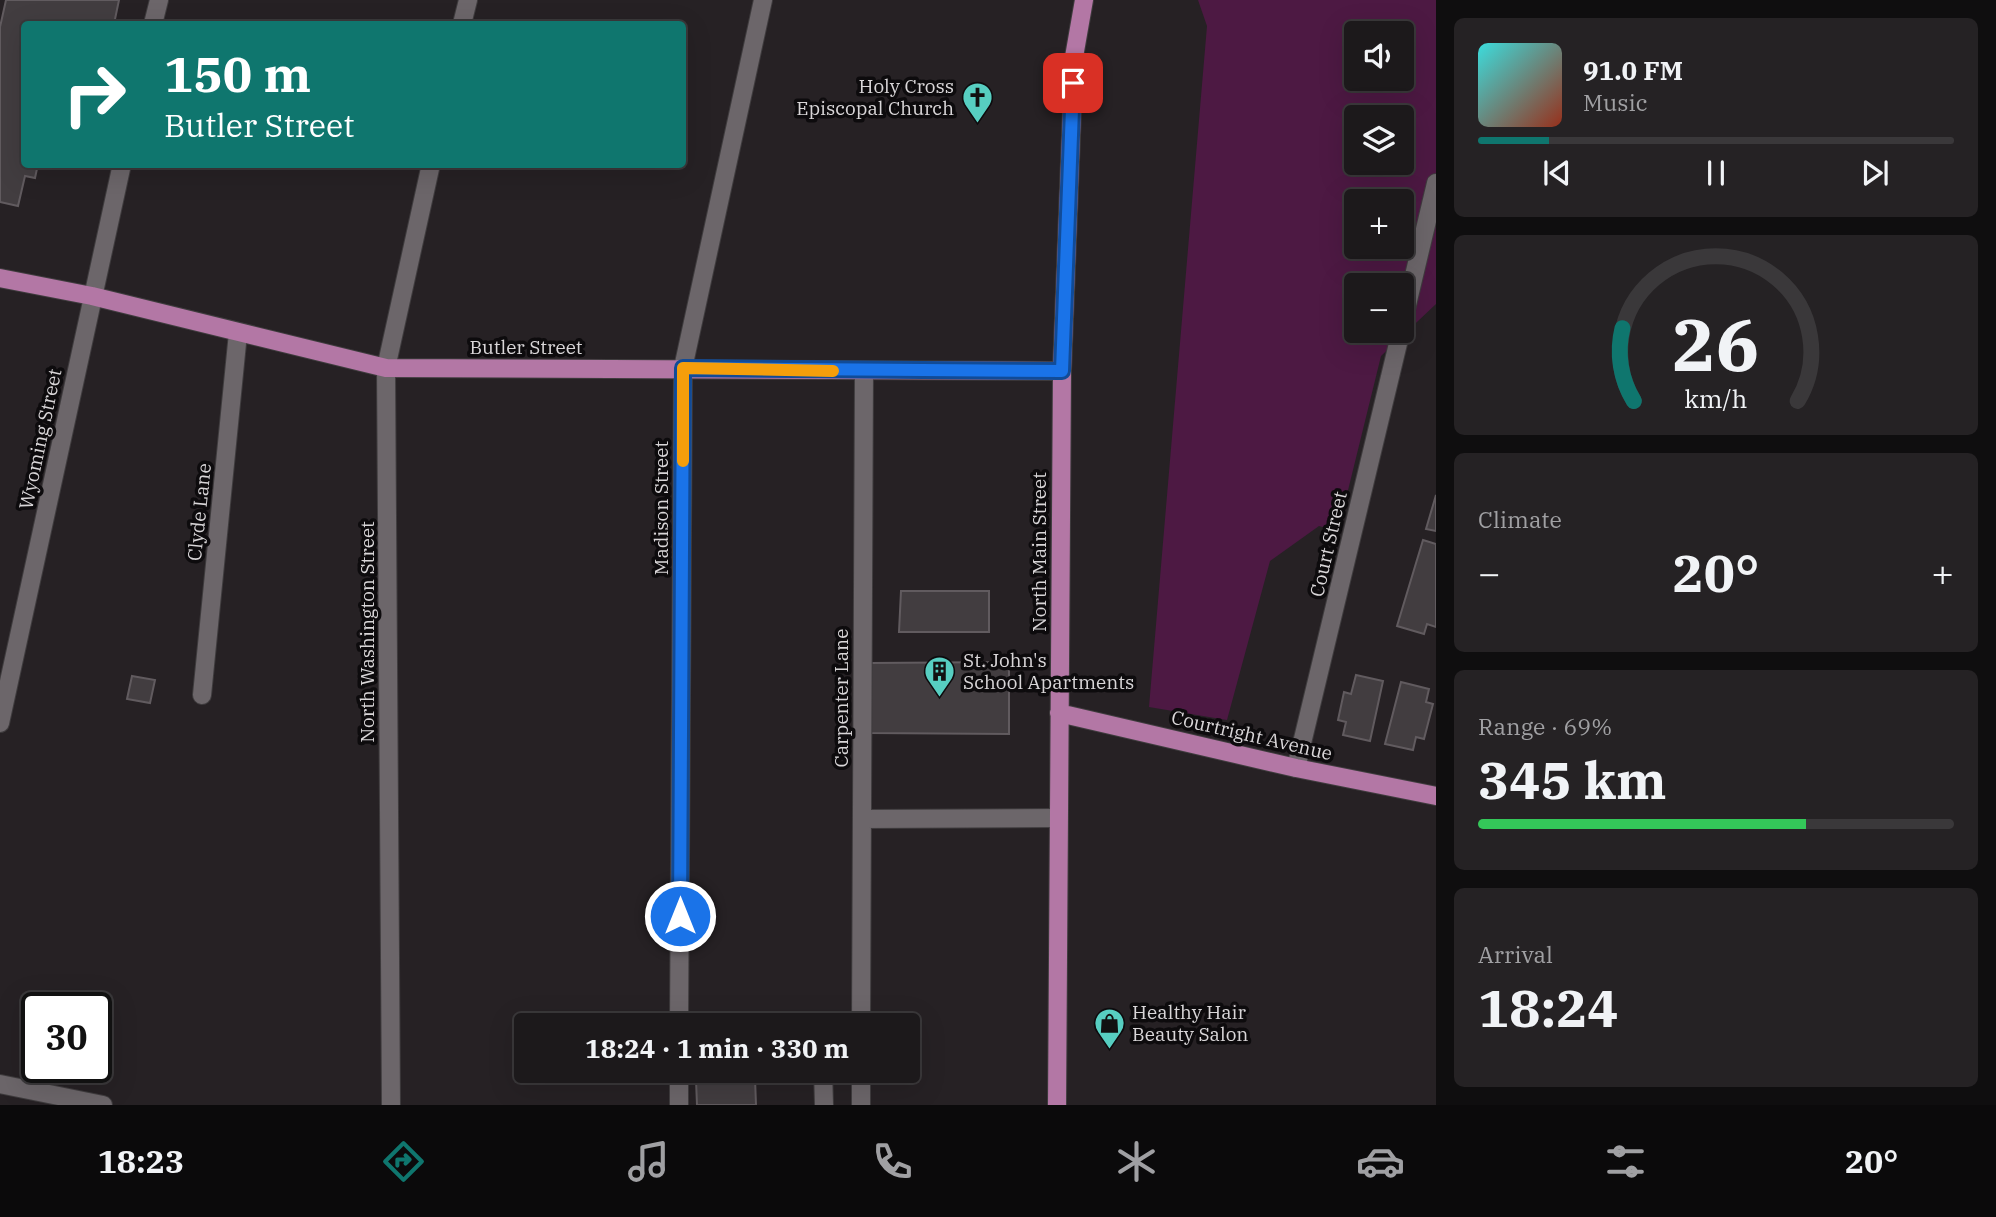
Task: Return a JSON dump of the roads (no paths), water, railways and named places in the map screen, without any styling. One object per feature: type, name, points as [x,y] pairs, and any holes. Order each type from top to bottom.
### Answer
[{"type":"main road","name":"North Main Street","points":[[1057,1105],[1062,371],[1074,57],[1083,0]]},
{"type":"main road","name":"Butler Street","points":[[0,278],[92,296],[386,368],[1062,371]]},
{"type":"main road","name":"Courtright Avenue","points":[[1059,713],[1296,768],[1436,796]]},
{"type":"street","points":[[154,21],[159,0]]},
{"type":"street","points":[[463,21],[468,0]]},
{"type":"street","name":"Madison Street","points":[[679,1013],[683,368],[763,0]]},
{"type":"street","name":"Wyoming Street","points":[[0,723],[121,168]]},
{"type":"street","name":"North Washington Street","points":[[391,1105],[386,368],[430,168]]},
{"type":"street","name":"Court Street","points":[[1414,275],[1436,183]]},
{"type":"street","name":"Clyde Lane","points":[[202,695],[238,333]]},
{"type":"street","name":"Court Street","points":[[1296,768],[1398,343]]},
{"type":"street","name":"Carpenter Lane","points":[[861,1013],[864,371]]},
{"type":"street","points":[[862,820],[1058,818]]},
{"type":"street","points":[[679,1083],[679,1105]]},
{"type":"street","points":[[823,1083],[824,1105]]},
{"type":"street","points":[[861,1083],[861,1105]]},
{"type":"street","points":[[0,1084],[103,1105]]},
{"type":"place","name":"Holy Cross Episcopal Church","points":[[977,124]]},
{"type":"place","name":"St. John's School Apartments","points":[[940,698]]},
{"type":"place","name":"Healthy Hair Beauty Salon","points":[[1109,1050]]}]
